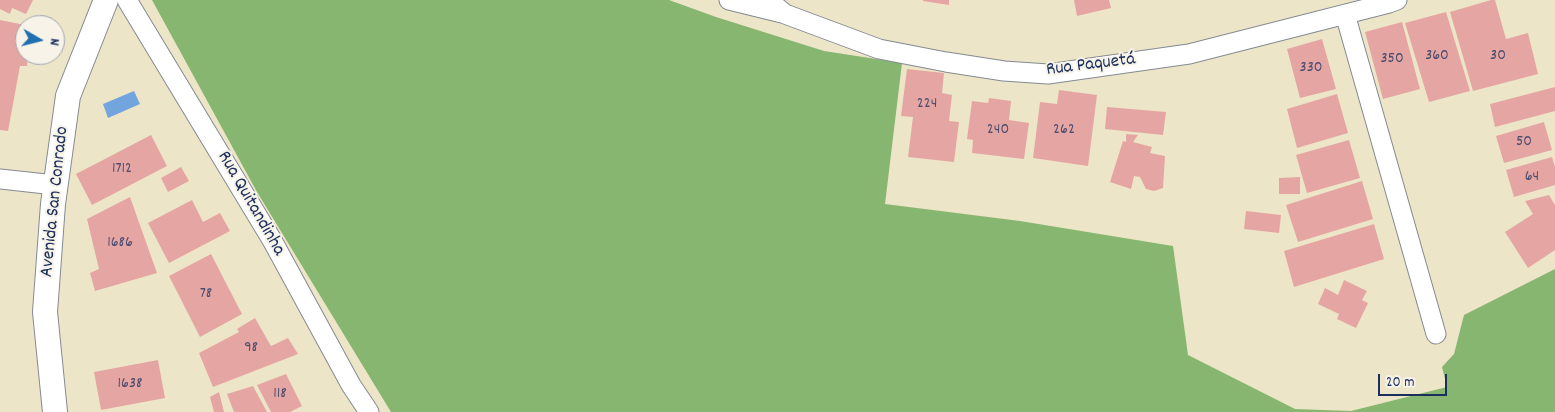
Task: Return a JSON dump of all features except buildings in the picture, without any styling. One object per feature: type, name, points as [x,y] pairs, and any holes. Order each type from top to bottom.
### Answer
[{"type":"street","name":"Avenida San Conrado","points":[[55,412],[45,312],[55,186],[68,96],[106,0]]},
{"type":"street","name":"Rua Quitandinha","points":[[127,0],[272,240],[351,385],[368,412]]},
{"type":"street","name":"Rua Paquetá","points":[[730,0],[786,14],[879,49],[1004,71],[1048,74],[1189,54],[1397,0]]},
{"type":"street","name":"Rua Paquetá","points":[[768,0],[786,14]]},
{"type":"street","points":[[1346,14],[1436,334]]},
{"type":"street","points":[[0,179],[55,186]]},
{"type":"green space","points":[[152,0],[669,0],[824,51],[902,63],[885,204],[1020,221],[1173,246],[1188,355],[1295,409],[1351,411],[1447,387],[1442,367],[1454,354],[1464,315],[1555,269],[1555,412],[391,412],[257,192]]},
{"type":"water","points":[[134,91],[140,104],[108,118],[103,104]]}]
